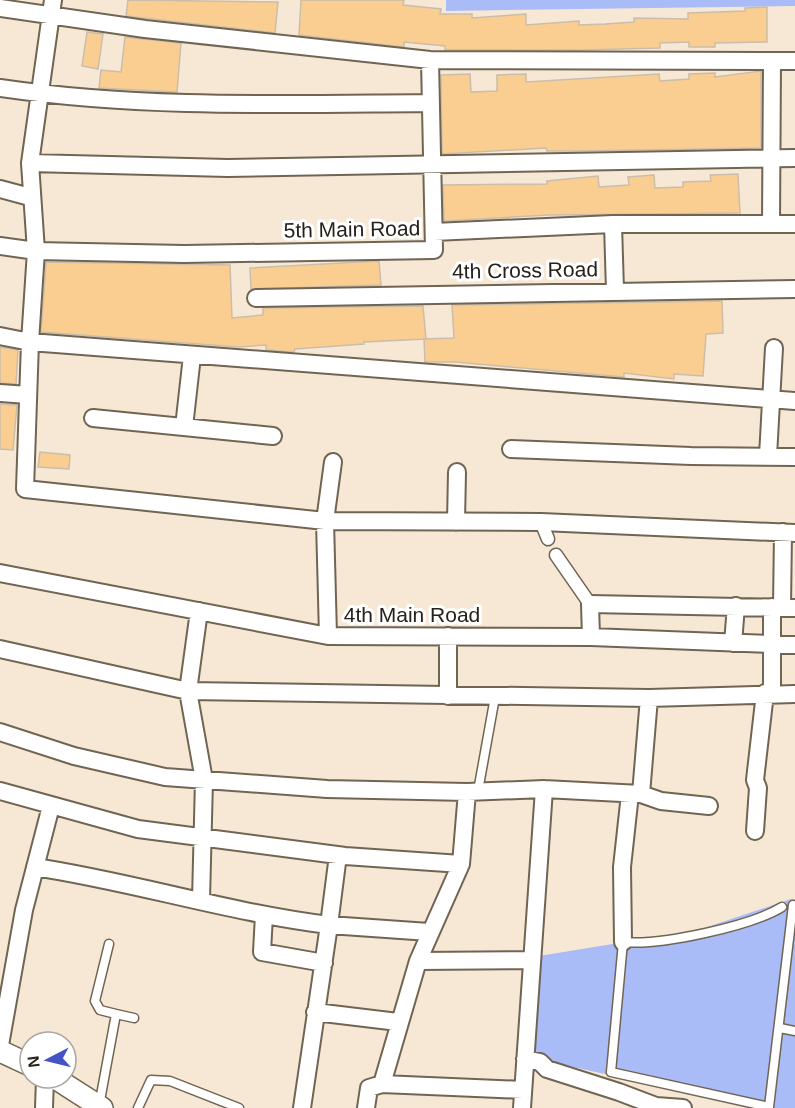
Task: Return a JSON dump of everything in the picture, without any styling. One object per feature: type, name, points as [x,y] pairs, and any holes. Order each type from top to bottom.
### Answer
[{"type":"street","points":[[0,8],[52,8],[430,60],[795,60]]},
{"type":"street","points":[[52,8],[30,164],[30,197],[36,251],[27,395],[25,489],[325,521],[541,522],[789,533],[783,607],[772,644],[769,694],[755,780],[758,788],[755,831]]},
{"type":"street","points":[[430,60],[434,232]]},
{"type":"street","points":[[771,224],[772,61]]},
{"type":"street","points":[[0,88],[39,94],[189,105],[431,103]]},
{"type":"street","points":[[30,164],[228,168],[795,158]]},
{"type":"street","points":[[0,189],[30,197]]},
{"type":"street","points":[[614,224],[615,291]]},
{"type":"street","name":"5th Main Road","points":[[36,251],[184,254],[434,250],[434,232],[614,224],[795,224]]},
{"type":"street","points":[[0,246],[36,251]]},
{"type":"street","name":"4th Cross Road","points":[[256,298],[795,289]]},
{"type":"street","points":[[0,336],[30,342],[192,356],[795,401]]},
{"type":"street","points":[[768,456],[774,348]]},
{"type":"street","points":[[184,427],[192,356]]},
{"type":"street","points":[[0,393],[27,395]]},
{"type":"street","points":[[93,418],[273,436]]},
{"type":"street","points":[[511,449],[691,456],[795,457]]},
{"type":"street","points":[[328,636],[325,521],[333,462]]},
{"type":"street","points":[[456,522],[457,472]]},
{"type":"street","points":[[541,522],[548,539]]},
{"type":"street","points":[[556,555],[590,604],[591,638]]},
{"type":"street","name":"4th Main Road","points":[[0,573],[328,636],[591,638],[795,645]]},
{"type":"street","points":[[590,604],[783,607]]},
{"type":"street","points":[[733,643],[736,606]]},
{"type":"street","points":[[199,611],[188,691],[204,780],[201,900]]},
{"type":"street","points":[[448,636],[448,696]]},
{"type":"street","points":[[0,649],[188,691],[649,698],[795,694]]},
{"type":"street","points":[[623,942],[622,867],[636,794],[649,698]]},
{"type":"street","points":[[0,732],[74,756],[165,777],[327,789],[472,792],[544,789],[636,794],[662,801],[709,806]]},
{"type":"street","points":[[522,1108],[544,789]]},
{"type":"street","points":[[0,791],[138,829],[338,855],[461,864]]},
{"type":"street","points":[[382,1084],[398,1022],[418,961],[461,864],[472,792]]},
{"type":"street","points":[[0,1045],[24,910],[51,806]]},
{"type":"street","points":[[302,1108],[338,855]]},
{"type":"street","points":[[35,867],[89,875],[264,915],[329,925],[429,932]]},
{"type":"street","points":[[264,915],[262,952],[324,963]]},
{"type":"street","points":[[418,961],[532,960]]},
{"type":"street","points":[[315,1012],[398,1022]]},
{"type":"street","points":[[0,1051],[18,1059]]},
{"type":"street","points":[[525,1059],[540,1062],[547,1069],[620,1092],[638,1101],[656,1106],[683,1108]]},
{"type":"street","points":[[366,1108],[369,1088],[382,1084],[523,1090]]},
{"type":"street","points":[[44,1108],[45,1090]]},
{"type":"street","points":[[74,1090],[100,1107]]},
{"type":"lane","points":[[472,792],[495,697]]},
{"type":"lane","points":[[782,907],[765,917],[727,927],[638,943],[623,942],[611,1072],[769,1107],[793,905]]},
{"type":"lane","points":[[109,944],[95,1001],[100,1010],[134,1018]]},
{"type":"lane","points":[[100,1107],[116,1014]]},
{"type":"lane","points":[[780,1028],[795,1031]]},
{"type":"lane","points":[[138,1108],[151,1080],[171,1081],[239,1108]]},
{"type":"shaded area","points":[[446,0],[795,0],[795,6],[446,11]]},
{"type":"shaded area","points":[[791,899],[795,900],[795,1108],[757,1108],[533,1058],[539,956],[698,930]]},
{"type":"building","points":[[128,0],[278,2],[275,33],[126,16]]},
{"type":"building","points":[[301,0],[404,0],[403,5],[441,9],[440,14],[472,14],[472,18],[526,14],[526,25],[579,21],[579,25],[605,24],[634,22],[634,18],[688,19],[688,13],[745,11],[745,8],[767,7],[767,42],[715,43],[715,47],[689,47],[689,42],[660,43],[660,48],[580,50],[445,50],[445,46],[404,42],[404,47],[299,35]]},
{"type":"building","points":[[87,32],[103,34],[98,69],[82,66]]},
{"type":"building","points":[[125,37],[181,43],[177,92],[99,88],[101,70],[121,72]]},
{"type":"building","points":[[761,71],[761,148],[547,151],[546,148],[442,154],[441,75],[470,74],[471,92],[497,91],[497,75],[526,74],[526,82],[659,74],[660,81],[689,79],[689,74],[715,73],[715,77]]},
{"type":"building","points":[[738,174],[740,213],[548,215],[444,221],[443,185],[547,184],[547,181],[598,176],[599,187],[629,185],[628,177],[654,175],[655,188],[683,187],[683,182],[711,181],[710,175]]},
{"type":"building","points":[[379,261],[381,285],[251,289],[250,268]]},
{"type":"building","points":[[46,262],[230,265],[232,318],[263,315],[263,308],[423,306],[426,339],[364,342],[364,344],[295,349],[294,352],[266,350],[266,345],[238,347],[41,332]]},
{"type":"building","points":[[722,301],[723,333],[706,334],[703,376],[674,374],[674,379],[624,373],[624,377],[455,362],[425,362],[424,339],[454,338],[452,305]]},
{"type":"building","points":[[0,347],[18,350],[16,384],[0,383]]},
{"type":"building","points":[[0,404],[17,405],[13,450],[0,449]]},
{"type":"building","points":[[40,452],[70,455],[69,469],[38,467]]}]
